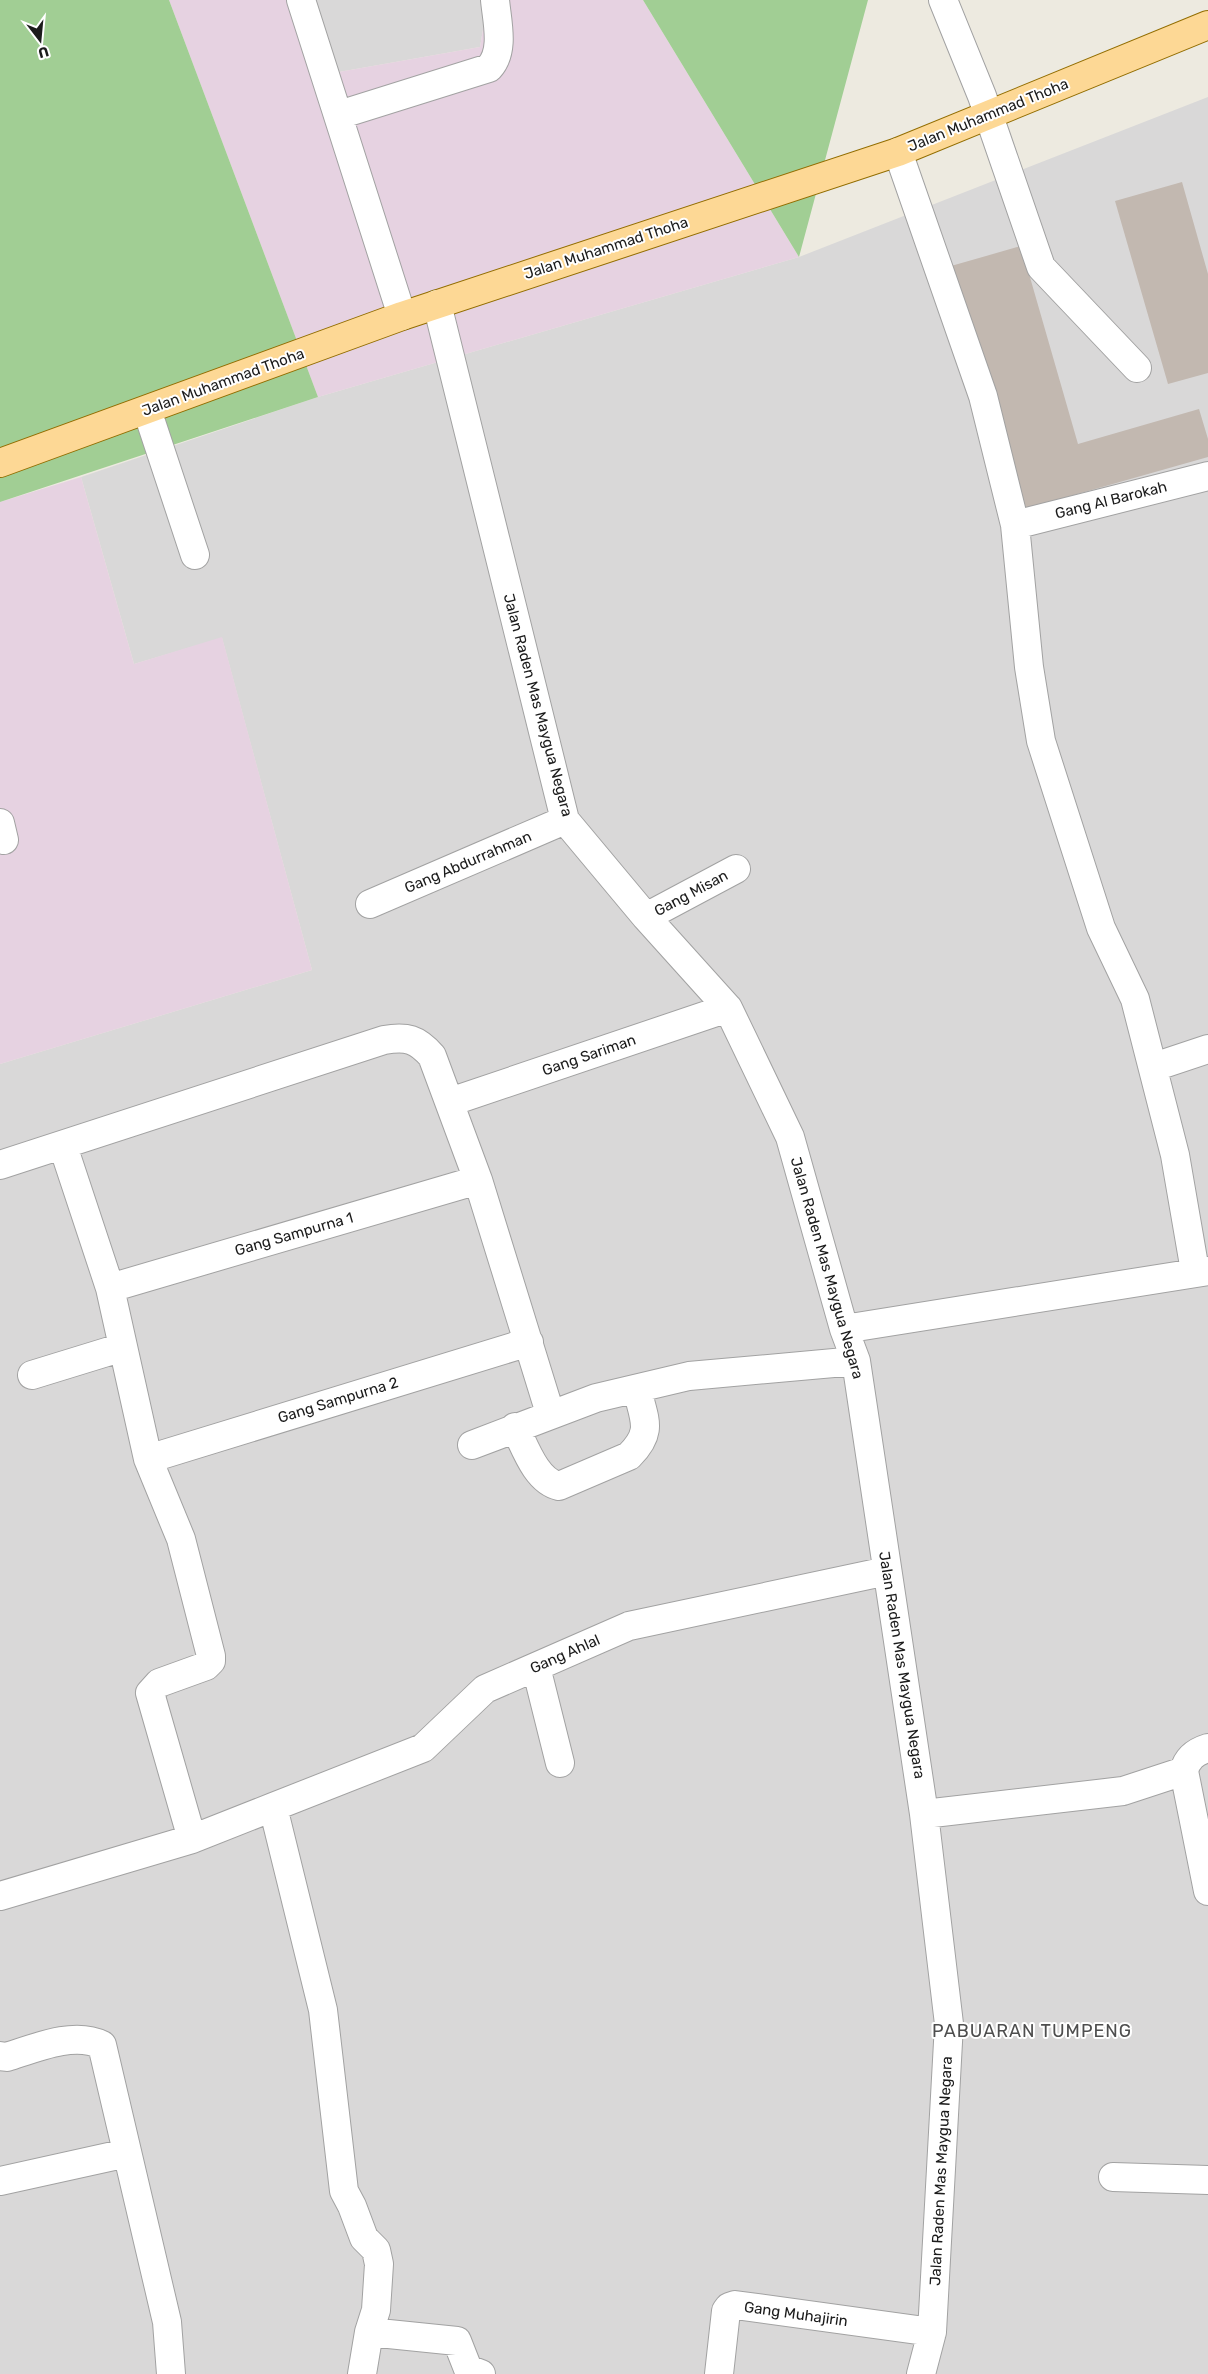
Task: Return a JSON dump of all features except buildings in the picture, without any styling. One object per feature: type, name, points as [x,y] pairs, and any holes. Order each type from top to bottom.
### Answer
[{"type":"main road","name":"Jalan Muhammad Thoha","points":[[0,462],[402,316],[898,152],[1208,25]]},
{"type":"street","points":[[301,0],[402,316]]},
{"type":"street","points":[[339,115],[489,68],[494,63],[498,47],[495,0]]},
{"type":"street","points":[[943,0],[988,114],[1041,267],[1137,368]]},
{"type":"street","points":[[844,1329],[1201,1271],[1154,1067],[1135,999],[1101,928],[1042,741],[1029,666],[1015,525],[983,396],[898,152]]},
{"type":"street","name":"Jalan Raden Mas Maygua Negara","points":[[437,304],[565,820],[646,917],[728,1008],[790,1137],[844,1329],[856,1361],[924,1814],[949,2024],[932,2332],[921,2374]]},
{"type":"street","points":[[146,410],[195,555]]},
{"type":"street","name":"Gang Al Barokah","points":[[1015,525],[1208,476]]},
{"type":"street","name":"Gang Abdurrahman","points":[[370,904],[565,820]]},
{"type":"street","name":"Gang Misan","points":[[646,917],[736,869]]},
{"type":"street","name":"Gang Sariman","points":[[450,1102],[728,1008]]},
{"type":"street","points":[[0,1165],[384,1040],[398,1038],[421,1044],[432,1056],[478,1180],[550,1413]]},
{"type":"street","points":[[1154,1067],[1208,1049]]},
{"type":"street","points":[[63,1146],[110,1288],[148,1458],[181,1539],[211,1656],[211,1661],[206,1666],[159,1683],[150,1692],[192,1839]]},
{"type":"street","name":"Gang Sampurna 1","points":[[110,1288],[478,1180]]},
{"type":"street","name":"Gang Sampurna 2","points":[[148,1458],[529,1342]]},
{"type":"street","points":[[32,1375],[123,1348]]},
{"type":"street","points":[[472,1445],[550,1413],[596,1398],[689,1376],[856,1361]]},
{"type":"street","points":[[515,1427],[541,1475],[549,1484],[559,1486],[629,1456],[641,1443],[646,1428],[637,1389]]},
{"type":"street","name":"Gang Ahlal","points":[[0,1896],[192,1839],[423,1748],[485,1690],[629,1626],[887,1572]]},
{"type":"street","points":[[536,1667],[560,1763]]},
{"type":"street","points":[[1208,1748],[1190,1757],[1184,1771],[1208,1891]]},
{"type":"street","points":[[924,1814],[1123,1791],[1184,1771]]},
{"type":"street","points":[[273,1807],[323,2010],[344,2191],[364,2238],[376,2250],[380,2264],[376,2310],[369,2332],[362,2374]]},
{"type":"street","points":[[0,2056],[69,2040],[90,2039],[102,2045],[167,2322],[171,2374]]},
{"type":"street","points":[[0,2181],[127,2153]]},
{"type":"street","points":[[1113,2177],[1208,2180]]},
{"type":"street","name":"Gang Muhajirin","points":[[719,2374],[726,2311],[729,2307],[736,2305],[932,2332]]},
{"type":"street","points":[[369,2332],[457,2341],[468,2369],[480,2374]]},
{"type":"shaded area","points":[[169,0],[309,0],[333,73],[480,47],[488,0],[643,0],[799,257],[318,397]]},
{"type":"shaded area","points":[[309,0],[488,0],[480,47],[333,73]]},
{"type":"shaded area","points":[[1208,97],[1208,2374],[0,2374],[0,1064],[312,970],[222,638],[134,664],[81,477],[318,397],[799,257]]},
{"type":"shaded area","points":[[81,477],[134,664],[222,637],[312,970],[0,1064],[0,502]]},
{"type":"green space","points":[[0,0],[169,0],[318,397],[0,502]]},
{"type":"green space","points":[[643,0],[868,0],[799,257]]},
{"type":"district","name":"PABUARAN TUMPENG","points":[[1032,2031]]}]
